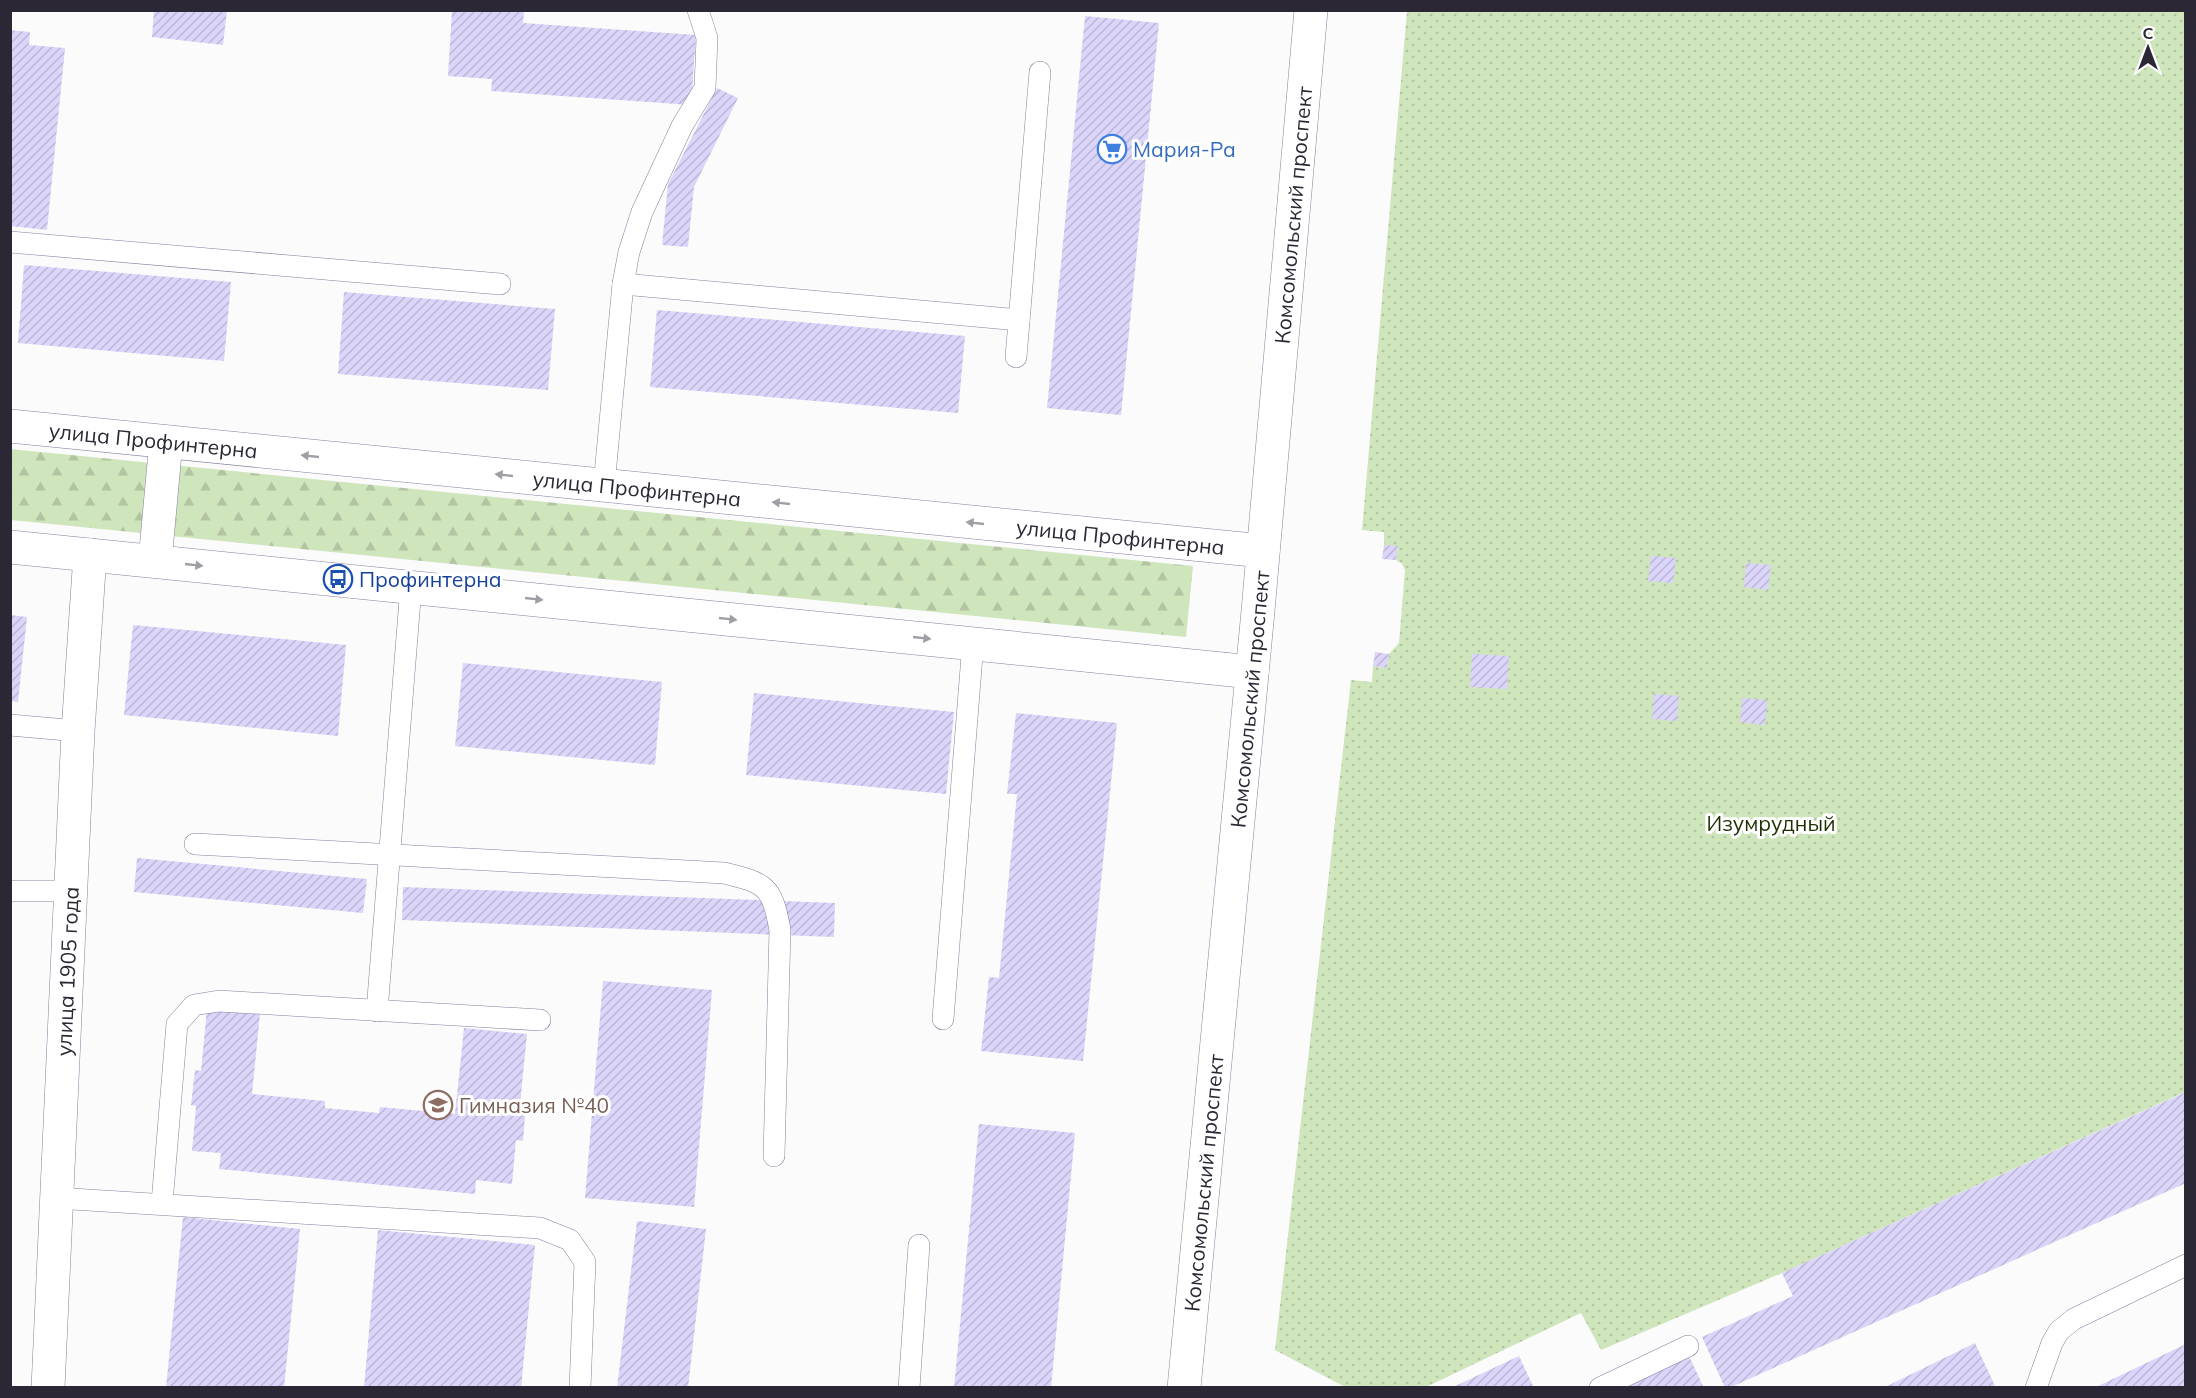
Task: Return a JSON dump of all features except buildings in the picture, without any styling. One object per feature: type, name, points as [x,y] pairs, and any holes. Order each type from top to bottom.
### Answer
[{"type":"street","name":"Комсомольский проспект","points":[[1184,1388],[1252,672],[1311,10]]},
{"type":"street","name":"улица Профинтерна","points":[[10,426],[1263,551]]},
{"type":"street","points":[[155,561],[166,442]]},
{"type":"street","points":[[10,546],[1252,672]]},
{"type":"street","name":"улица 1905 года","points":[[48,1388],[78,731],[90,555]]},
{"type":"lane","points":[[604,485],[623,284],[629,252],[642,212],[682,126],[705,88],[707,38],[698,10]]},
{"type":"lane","points":[[1016,357],[1040,72]]},
{"type":"lane","points":[[10,242],[500,284]]},
{"type":"lane","points":[[623,284],[1019,320]]},
{"type":"lane","points":[[377,1011],[411,587]]},
{"type":"lane","points":[[943,1019],[973,643]]},
{"type":"lane","points":[[10,725],[78,731]]},
{"type":"lane","points":[[195,844],[724,873],[751,880],[768,890],[776,907],[780,930],[774,1156]]},
{"type":"lane","points":[[10,891],[70,891]]},
{"type":"lane","points":[[162,1203],[177,1024],[194,1005],[219,1001],[540,1020]]},
{"type":"lane","points":[[56,1198],[540,1228],[570,1240],[585,1262],[580,1388]]},
{"type":"lane","points":[[909,1388],[919,1245]]},
{"type":"lane","points":[[2036,1388],[2052,1343],[2059,1331],[2073,1319],[2186,1265]]},
{"type":"lane","points":[[1600,1388],[1688,1346]]},
{"type":"green space","name":"Изумрудный","points":[[1407,11],[2185,11],[2185,1092],[1782,1273],[1601,1350],[1581,1313],[1426,1387],[1347,1388],[1275,1350],[1351,680],[1372,682],[1373,666],[1387,668],[1389,654],[1399,643],[1405,570],[1396,560],[1398,547],[1384,545],[1384,532],[1362,530]]},
{"type":"green space","points":[[10,449],[1193,566],[1186,637],[11,520]]},
{"type":"place","name":"Мария-Ра","points":[[1112,149]]},
{"type":"place","name":"Профинтерна","points":[[338,579]]},
{"type":"place","name":"Гимназия №40","points":[[438,1105]]}]
